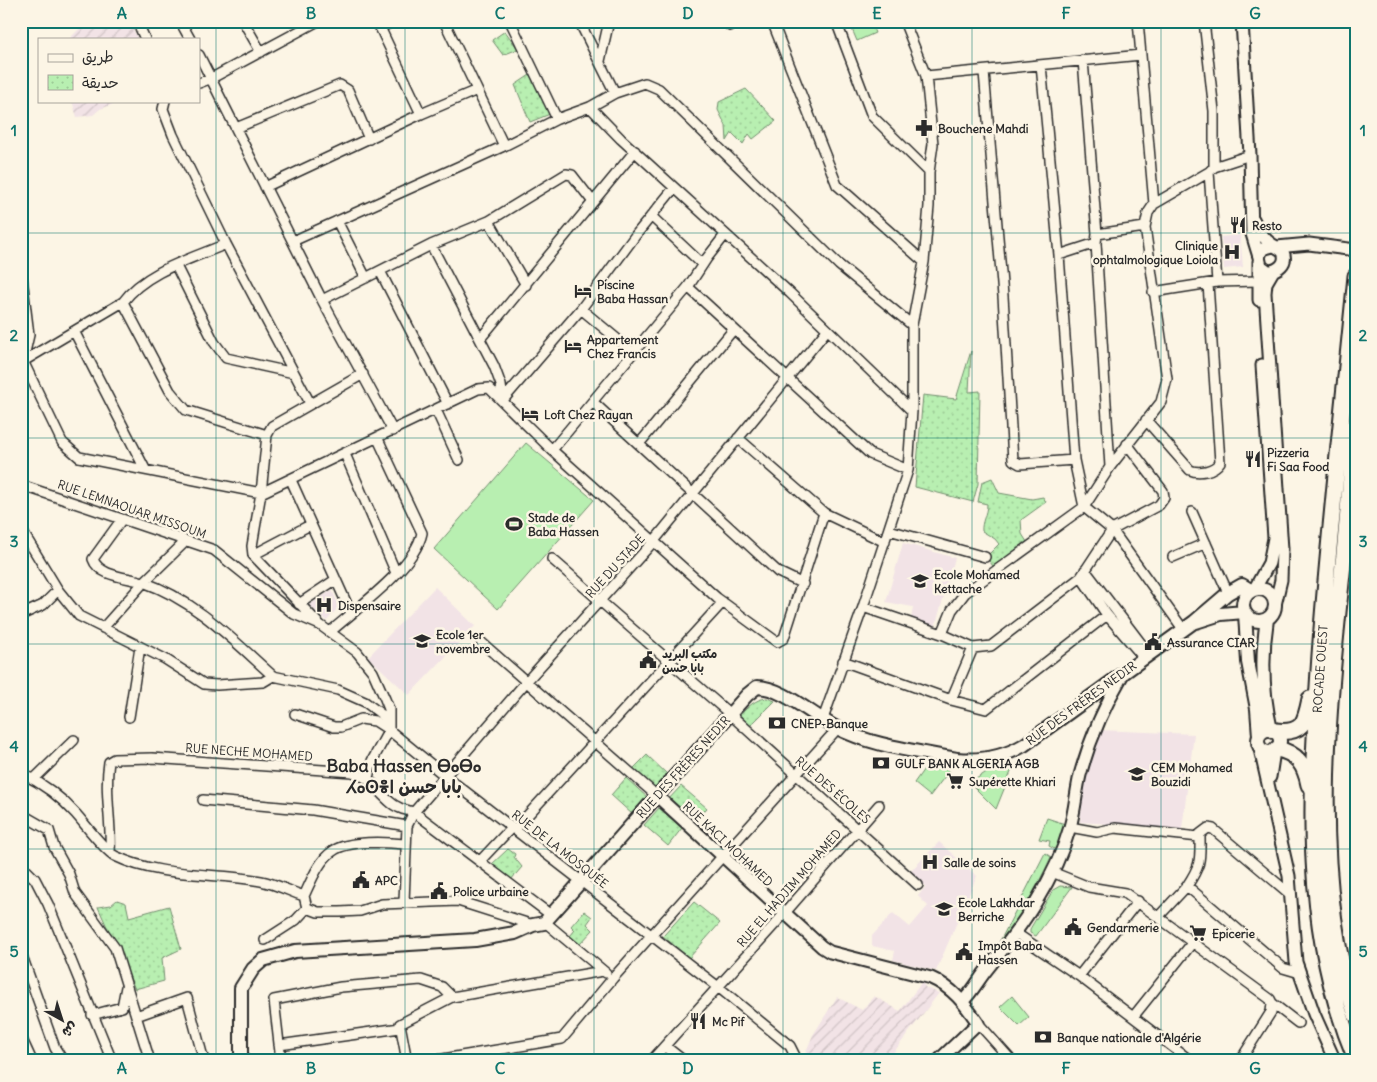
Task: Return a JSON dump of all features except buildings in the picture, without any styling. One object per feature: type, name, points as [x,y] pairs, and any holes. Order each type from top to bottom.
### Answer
[{"type":"highway","name":"ROCADE OUEST","points":[[1356,276],[1336,466],[1319,677],[1312,797],[1313,877],[1322,944],[1338,1013],[1356,1058]]},
{"type":"highway","name":"ROCADE OUEST","points":[[1356,424],[1333,669],[1326,834],[1337,940],[1356,1015]]},
{"type":"highway","points":[[1273,731],[1292,732],[1301,726],[1306,717],[1312,687],[1319,677]]},
{"type":"highway","points":[[1276,750],[1289,752],[1302,763],[1312,797]]},
{"type":"main road","points":[[1228,593],[1242,585],[1253,590],[1268,592],[1275,605],[1274,610],[1267,619],[1262,678],[1264,700],[1273,731],[1280,740],[1276,750],[1266,752],[1260,749],[1257,743],[1259,736],[1257,709],[1248,662],[1245,597],[1253,590]]},
{"type":"main road","name":"RUE DES FRÈRES NEDIR","points":[[241,1061],[241,988],[253,969],[263,960],[295,951],[475,940],[515,933],[543,921],[583,881],[752,690],[765,687],[775,691],[838,728],[876,742],[957,759],[968,760],[1003,756],[1024,745],[1147,656],[1228,593]]},
{"type":"main road","points":[[1245,613],[1253,620],[1267,619]]},
{"type":"main road","name":"RUE DES FRÈRES NEDIR","points":[[1188,626],[1221,614],[1245,613]]},
{"type":"main road","points":[[1259,736],[1264,731],[1273,731]]},
{"type":"street","points":[[137,21],[145,38]]},
{"type":"street","points":[[180,21],[189,38]]},
{"type":"street","points":[[243,21],[261,52]]},
{"type":"street","points":[[394,21],[379,24],[421,114]]},
{"type":"street","points":[[444,21],[504,146]]},
{"type":"street","points":[[510,21],[557,119]]},
{"type":"street","points":[[579,21],[615,93]]},
{"type":"street","points":[[600,61],[610,21]]},
{"type":"street","points":[[772,21],[837,185],[924,262]]},
{"type":"street","points":[[836,21],[872,116],[929,172]]},
{"type":"street","points":[[823,719],[863,607],[908,470],[912,411],[912,325],[924,262],[929,206],[929,172],[933,144],[926,76],[904,21]]},
{"type":"street","points":[[1138,21],[1154,204]]},
{"type":"street","points":[[1146,420],[1190,470],[1194,472],[1218,466],[1221,458],[1213,283],[1211,170],[1214,112],[1204,21]]},
{"type":"street","points":[[1242,21],[1253,241],[1264,269],[1273,271]]},
{"type":"street","points":[[200,82],[212,78],[315,22]]},
{"type":"street","points":[[926,76],[984,72],[1141,55]]},
{"type":"street","points":[[200,57],[322,300],[364,374],[393,431]]},
{"type":"street","points":[[1083,60],[1097,239],[1110,467]]},
{"type":"street","points":[[1041,65],[1059,255],[1074,460],[1084,507],[1112,530],[1188,626]]},
{"type":"street","points":[[984,72],[1003,296],[1013,460],[1020,464],[1074,460]]},
{"type":"street","points":[[293,241],[504,146],[557,119],[590,107],[615,93],[645,83],[654,86],[839,265],[912,325]]},
{"type":"street","points":[[236,128],[340,85],[348,90],[369,139]]},
{"type":"street","points":[[265,187],[477,90]]},
{"type":"street","points":[[165,102],[163,109],[173,135],[226,244],[310,403]]},
{"type":"street","points":[[590,107],[635,152],[790,293],[912,411]]},
{"type":"street","points":[[480,339],[635,152]]},
{"type":"street","points":[[942,634],[952,610],[965,593],[1084,507],[1110,467],[1161,402],[1167,379],[1145,227],[1148,213],[1154,204],[1211,170],[1250,156]]},
{"type":"street","points":[[322,300],[431,245],[489,221],[566,174],[572,176],[593,202]]},
{"type":"street","points":[[503,400],[581,309],[674,188]]},
{"type":"street","points":[[651,216],[702,264]]},
{"type":"street","points":[[1252,218],[1263,236],[1282,250],[1284,260]]},
{"type":"street","points":[[337,221],[366,278]]},
{"type":"street","points":[[489,221],[526,285]]},
{"type":"street","points":[[1059,255],[1097,239],[1145,227]]},
{"type":"street","points":[[552,450],[688,287],[702,264],[726,235]]},
{"type":"street","points":[[22,362],[123,302],[130,292],[157,273],[226,244]]},
{"type":"street","points":[[1253,590],[1269,563],[1274,538],[1258,280],[1259,259],[1265,247],[1275,246],[1309,244],[1356,250]]},
{"type":"street","points":[[431,245],[480,339],[501,385],[503,400]]},
{"type":"street","points":[[1275,605],[1282,572],[1282,549],[1265,293],[1268,279],[1284,260],[1322,246]]},
{"type":"street","points":[[176,266],[214,342],[226,358],[294,373]]},
{"type":"street","points":[[21,269],[29,335],[22,362],[62,442],[68,450],[79,457],[261,493],[378,439],[478,389],[489,388],[552,450],[723,602],[777,642],[781,641],[803,584],[824,513]]},
{"type":"street","points":[[380,271],[448,404]]},
{"type":"street","points":[[1153,292],[1213,283],[1258,280]]},
{"type":"street","points":[[688,287],[787,380],[870,454],[908,470]]},
{"type":"street","points":[[123,302],[170,392],[186,410],[267,435]]},
{"type":"street","points":[[581,309],[634,353]]},
{"type":"street","points":[[639,444],[733,330]]},
{"type":"street","name":"RUE DU STADE","points":[[407,826],[414,812],[438,786],[444,775],[654,541],[827,330]]},
{"type":"street","points":[[74,331],[145,469]]},
{"type":"street","points":[[320,625],[253,555],[252,546],[261,493],[267,435],[272,426],[364,374]]},
{"type":"street","points":[[594,402],[778,572],[803,584]]},
{"type":"street","points":[[436,410],[459,460]]},
{"type":"street","points":[[738,438],[824,513],[885,542]]},
{"type":"street","points":[[330,632],[396,573],[420,546],[422,533],[378,439]]},
{"type":"street","points":[[863,607],[942,634],[973,648],[991,646],[1083,573],[1112,530],[1159,505],[1164,498],[1163,490],[1127,444]]},
{"type":"street","points":[[345,454],[396,573]]},
{"type":"street","points":[[291,480],[350,613]]},
{"type":"street","name":"RUE LEMNAOUAR MISSOUM","points":[[22,489],[122,519],[214,550],[294,614],[320,625],[357,652],[373,672],[386,699],[389,725]]},
{"type":"street","points":[[1192,512],[1228,593]]},
{"type":"street","points":[[122,519],[93,559],[94,563],[108,573],[144,582],[180,599],[212,620],[273,676],[338,690],[365,702],[389,725]]},
{"type":"street","points":[[253,555],[310,525]]},
{"type":"street","points":[[21,529],[58,590],[79,616],[165,659],[204,684],[263,682],[273,676]]},
{"type":"street","points":[[889,530],[984,557]]},
{"type":"street","points":[[104,628],[144,582],[186,541]]},
{"type":"street","points":[[1173,557],[1206,543]]},
{"type":"street","name":"RUE DES ÉCOLES","points":[[552,559],[858,828],[918,885]]},
{"type":"street","points":[[1083,573],[1107,615],[1147,656]]},
{"type":"street","points":[[1083,573],[1147,656]]},
{"type":"street","points":[[299,604],[335,580]]},
{"type":"street","points":[[21,615],[42,605],[58,590]]},
{"type":"street","points":[[480,861],[513,828],[592,739],[669,661],[723,602]]},
{"type":"street","points":[[843,661],[951,700],[986,709],[1107,615]]},
{"type":"street","name":"RUE KACI MOHAMED","points":[[481,642],[657,796],[784,914],[830,952],[940,982],[963,1001],[978,1023]]},
{"type":"street","points":[[129,717],[140,647]]},
{"type":"street","points":[[951,700],[973,648]]},
{"type":"street","points":[[963,1001],[973,991],[980,978],[1016,934],[1052,872],[1070,827],[1090,740],[1104,708],[1124,672]]},
{"type":"street","points":[[1098,690],[1102,696],[1104,708]]},
{"type":"street","points":[[295,714],[334,727],[361,719],[389,725]]},
{"type":"street","points":[[389,725],[372,761],[368,778],[389,801],[399,808],[414,812],[480,861],[543,921],[612,978]]},
{"type":"street","name":"RUE DE LA MOSQUÉE","points":[[389,725],[444,775],[583,881],[650,937],[717,986],[790,1046],[795,1056],[794,1061]]},
{"type":"street","points":[[431,1061],[562,1039],[612,978],[723,858],[795,773],[838,728]]},
{"type":"street","points":[[34,779],[74,740]]},
{"type":"street","points":[[1260,749],[1286,860],[1291,895],[1294,950],[1314,1014],[1335,1061]]},
{"type":"street","points":[[1269,786],[1276,750]]},
{"type":"street","name":"RUE NECHE MOHAMED","points":[[110,852],[111,830],[106,795],[109,762],[114,759],[152,758],[352,772],[368,778]]},
{"type":"street","points":[[21,773],[34,779],[61,800],[110,852],[141,866],[168,872],[260,880],[304,896]]},
{"type":"street","points":[[203,800],[313,810],[407,826],[404,902]]},
{"type":"street","name":"RUE EL HADJIM MOHAMED","points":[[651,1061],[784,914],[879,805]]},
{"type":"street","points":[[21,814],[49,830],[54,847],[69,874],[75,893],[115,948],[150,1061]]},
{"type":"street","points":[[1070,827],[1097,832],[1115,828],[1199,837]]},
{"type":"street","points":[[1159,916],[1187,886],[1198,870],[1202,850],[1199,837],[1203,830],[1208,828],[1213,829],[1291,895]]},
{"type":"street","points":[[307,908],[304,896],[322,863],[334,850],[371,841],[405,844]]},
{"type":"street","points":[[21,865],[35,879],[48,904],[112,1061]]},
{"type":"street","points":[[1052,872],[1089,887],[1125,893],[1270,999],[1272,1003],[1298,1023]]},
{"type":"street","points":[[1187,886],[1284,968],[1300,973]]},
{"type":"street","points":[[307,908],[318,912],[340,912],[360,910],[382,904],[458,901],[543,921]]},
{"type":"street","points":[[1079,976],[1138,901]]},
{"type":"street","points":[[265,940],[296,920],[307,908]]},
{"type":"street","points":[[1016,934],[1079,976],[1191,1061]]},
{"type":"street","points":[[1132,1017],[1193,942]]},
{"type":"street","points":[[21,952],[55,1048],[63,1061]]},
{"type":"street","points":[[407,1061],[400,1024],[452,997],[603,970]]},
{"type":"street","points":[[281,1061],[274,1000],[341,987],[421,980],[442,987],[452,997]]},
{"type":"street","points":[[92,1015],[122,1007],[126,984]]},
{"type":"street","points":[[136,1016],[187,998],[204,1061]]},
{"type":"street","points":[[1240,1061],[1271,1012],[1272,1003]]},
{"type":"street","points":[[938,1061],[978,1023],[1012,1061]]},
{"type":"street","points":[[279,1045],[400,1028]]},
{"type":"street","points":[[21,1037],[32,1061]]},
{"type":"street","points":[[665,1046],[684,1061]]},
{"type":"shaded area","points":[[87,21],[129,21],[138,38],[70,38]]},
{"type":"shaded area","points":[[72,102],[119,102],[100,109],[93,115],[77,117]]},
{"type":"shaded area","name":"Clinique ophtalmologique Loiola","points":[[1240,235],[1243,267],[1224,269],[1221,237]]},
{"type":"shaded area","name":"Ecole Mohamed Kettache","points":[[903,543],[955,558],[935,627],[911,619],[913,607],[886,602]]},
{"type":"shaded area","name":"Ecole 1er novembre","points":[[435,587],[475,626],[409,695],[368,657]]},
{"type":"shaded area","name":"Dispensaire","points":[[332,590],[339,606],[327,621],[309,605]]},
{"type":"shaded area","name":"CEM Mohamed Bouzidi","points":[[1098,730],[1194,734],[1182,829],[1080,822],[1087,760]]},
{"type":"shaded area","name":"Ecole Lakhdar Berriche","points":[[939,842],[977,876],[936,971],[893,960],[895,951],[872,946],[872,936],[893,913],[910,927],[928,906],[918,896],[926,886],[909,873]]},
{"type":"shaded area","points":[[922,982],[926,988],[939,993],[887,1061],[802,1061],[813,1035],[837,997],[862,1010],[874,996],[900,1011]]},
{"type":"green space","points":[[870,21],[875,33],[857,41],[849,22]]},
{"type":"green space","points":[[505,31],[518,49],[503,55],[492,40]]},
{"type":"green space","points":[[530,75],[550,114],[530,122],[515,85]]},
{"type":"green space","points":[[746,89],[776,121],[753,139],[749,134],[743,144],[732,133],[727,141],[726,126],[718,110],[719,102]]},
{"type":"green space","points":[[971,351],[969,392],[980,391],[978,484],[973,502],[915,487],[923,395],[956,399]]},
{"type":"green space","name":"Stade de Baba Hassen","points":[[526,443],[594,500],[498,609],[434,549]]},
{"type":"green space","points":[[992,478],[999,493],[1032,499],[1043,497],[1046,502],[1021,520],[1022,534],[1027,542],[993,566],[986,557],[999,544],[995,539],[982,531],[987,504],[978,502],[982,482]]},
{"type":"green space","points":[[767,698],[775,701],[750,726],[740,715],[755,702]]},
{"type":"green space","points":[[647,755],[668,775],[653,790],[631,771]]},
{"type":"green space","points":[[1013,767],[996,809],[970,783],[991,769]]},
{"type":"green space","points":[[946,768],[949,771],[930,796],[914,783],[924,769]]},
{"type":"green space","points":[[626,778],[648,798],[633,815],[611,795]]},
{"type":"green space","points":[[681,786],[707,808],[692,824],[666,802]]},
{"type":"green space","points":[[659,808],[682,828],[668,846],[644,825]]},
{"type":"green space","points":[[1047,818],[1065,824],[1056,850],[1049,846],[1050,841],[1039,839]]},
{"type":"green space","points":[[508,849],[515,854],[514,857],[522,867],[510,881],[490,866]]},
{"type":"green space","points":[[1045,853],[1051,857],[1039,882],[1019,917],[995,951]]},
{"type":"green space","points":[[1060,886],[1072,887],[1036,936],[1030,933],[1030,929],[1053,890]]},
{"type":"green space","points":[[117,900],[126,903],[129,917],[169,906],[181,949],[162,958],[164,981],[135,989],[98,907],[111,905]]},
{"type":"green space","points":[[694,902],[720,923],[689,958],[663,936]]},
{"type":"green space","points":[[584,911],[592,917],[587,924],[593,930],[580,944],[570,936],[575,930],[571,926]]},
{"type":"green space","points":[[1012,996],[1029,1017],[1019,1026],[1000,1007]]},
{"type":"place","name":"Bouchene Mahdi","points":[[924,128]]},
{"type":"place","name":"Resto","points":[[1238,225]]},
{"type":"place","name":"Clinique ophtalmologique Loiola","points":[[1232,252]]},
{"type":"place","name":"Piscine Baba Hassan","points":[[583,291]]},
{"type":"place","name":"Appartement Chez Francis","points":[[573,346]]},
{"type":"place","name":"Loft Chez Rayan","points":[[530,414]]},
{"type":"place","name":"Pizzeria Fi Saa Food","points":[[1253,459]]},
{"type":"place","name":"Stade de Baba Hassen","points":[[514,524]]},
{"type":"place","name":"Ecole Mohamed Kettache","points":[[920,581]]},
{"type":"place","name":"Dispensaire","points":[[324,605]]},
{"type":"place","name":"Ecole 1er novembre","points":[[422,641]]},
{"type":"place","name":"Assurance CIAR","points":[[1153,642]]},
{"type":"place","name":"مكتب البريد بابا حسن","points":[[648,660]]},
{"type":"place","name":"CNEP-Banque","points":[[777,723]]},
{"type":"place","name":"GULF BANK ALGERIA AGB","points":[[881,763]]},
{"type":"place","name":"CEM Mohamed Bouzidi","points":[[1137,774]]},
{"type":"place","name":"Supérette Khiari","points":[[955,781]]},
{"type":"place","name":"Salle de soins","points":[[930,862]]},
{"type":"place","name":"APC","points":[[361,880]]},
{"type":"place","name":"Police urbaine","points":[[439,891]]},
{"type":"place","name":"Ecole Lakhdar Berriche","points":[[944,909]]},
{"type":"place","name":"Gendarmerie","points":[[1073,927]]},
{"type":"place","name":"Epicerie","points":[[1198,933]]},
{"type":"place","name":"Impôt Baba Hassen","points":[[964,952]]},
{"type":"place","name":"Mc Pif","points":[[698,1021]]},
{"type":"place","name":"Banque nationale d'Algérie","points":[[1043,1037]]},
{"type":"district","name":"Baba Hassen ⴱⴰⴱⴰ ⵃⴰⵙⴻⵏ بابا حسن","points":[[404,775]]}]
